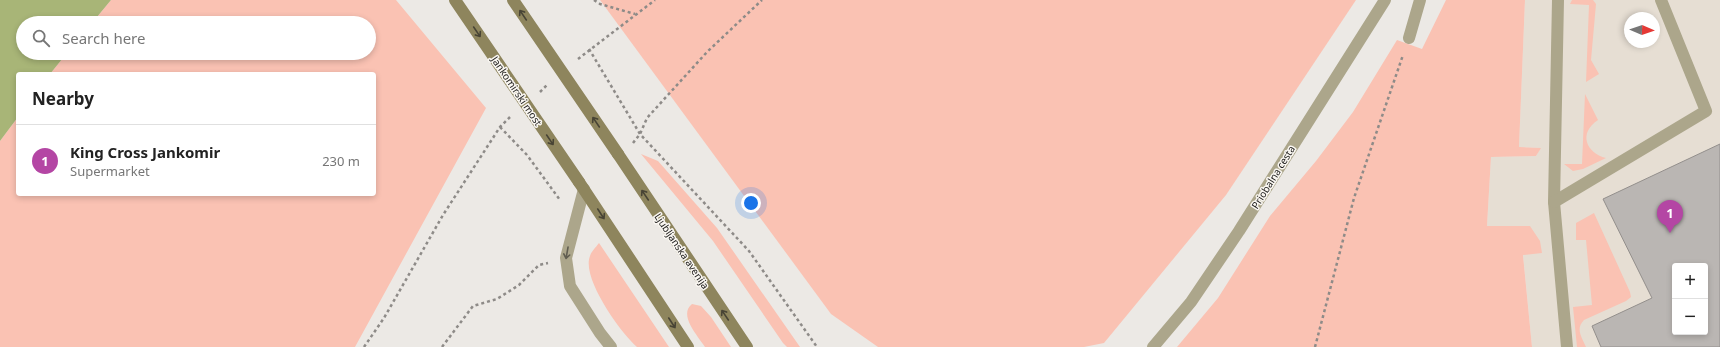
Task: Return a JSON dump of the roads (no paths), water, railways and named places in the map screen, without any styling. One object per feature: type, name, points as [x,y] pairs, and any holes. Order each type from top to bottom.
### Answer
[{"type":"main road","name":"Jankomirski most","points":[[455,0],[582,185]]},
{"type":"main road","name":"Ljubljanska avenija","points":[[513,0],[747,347]]},
{"type":"main road","points":[[582,185],[688,347]]},
{"type":"street","name":"Priobalna cesta","points":[[1153,347],[1191,302],[1230,244],[1385,0]]},
{"type":"street","points":[[1409,38],[1420,0]]},
{"type":"street","points":[[1558,0],[1554,202],[1567,347]]},
{"type":"street","points":[[1554,202],[1706,111],[1661,0]]},
{"type":"street","points":[[582,185],[566,258],[570,286],[610,347]]},
{"type":"place","name":"King Cross Jankomir","points":[[1670,233]]}]
